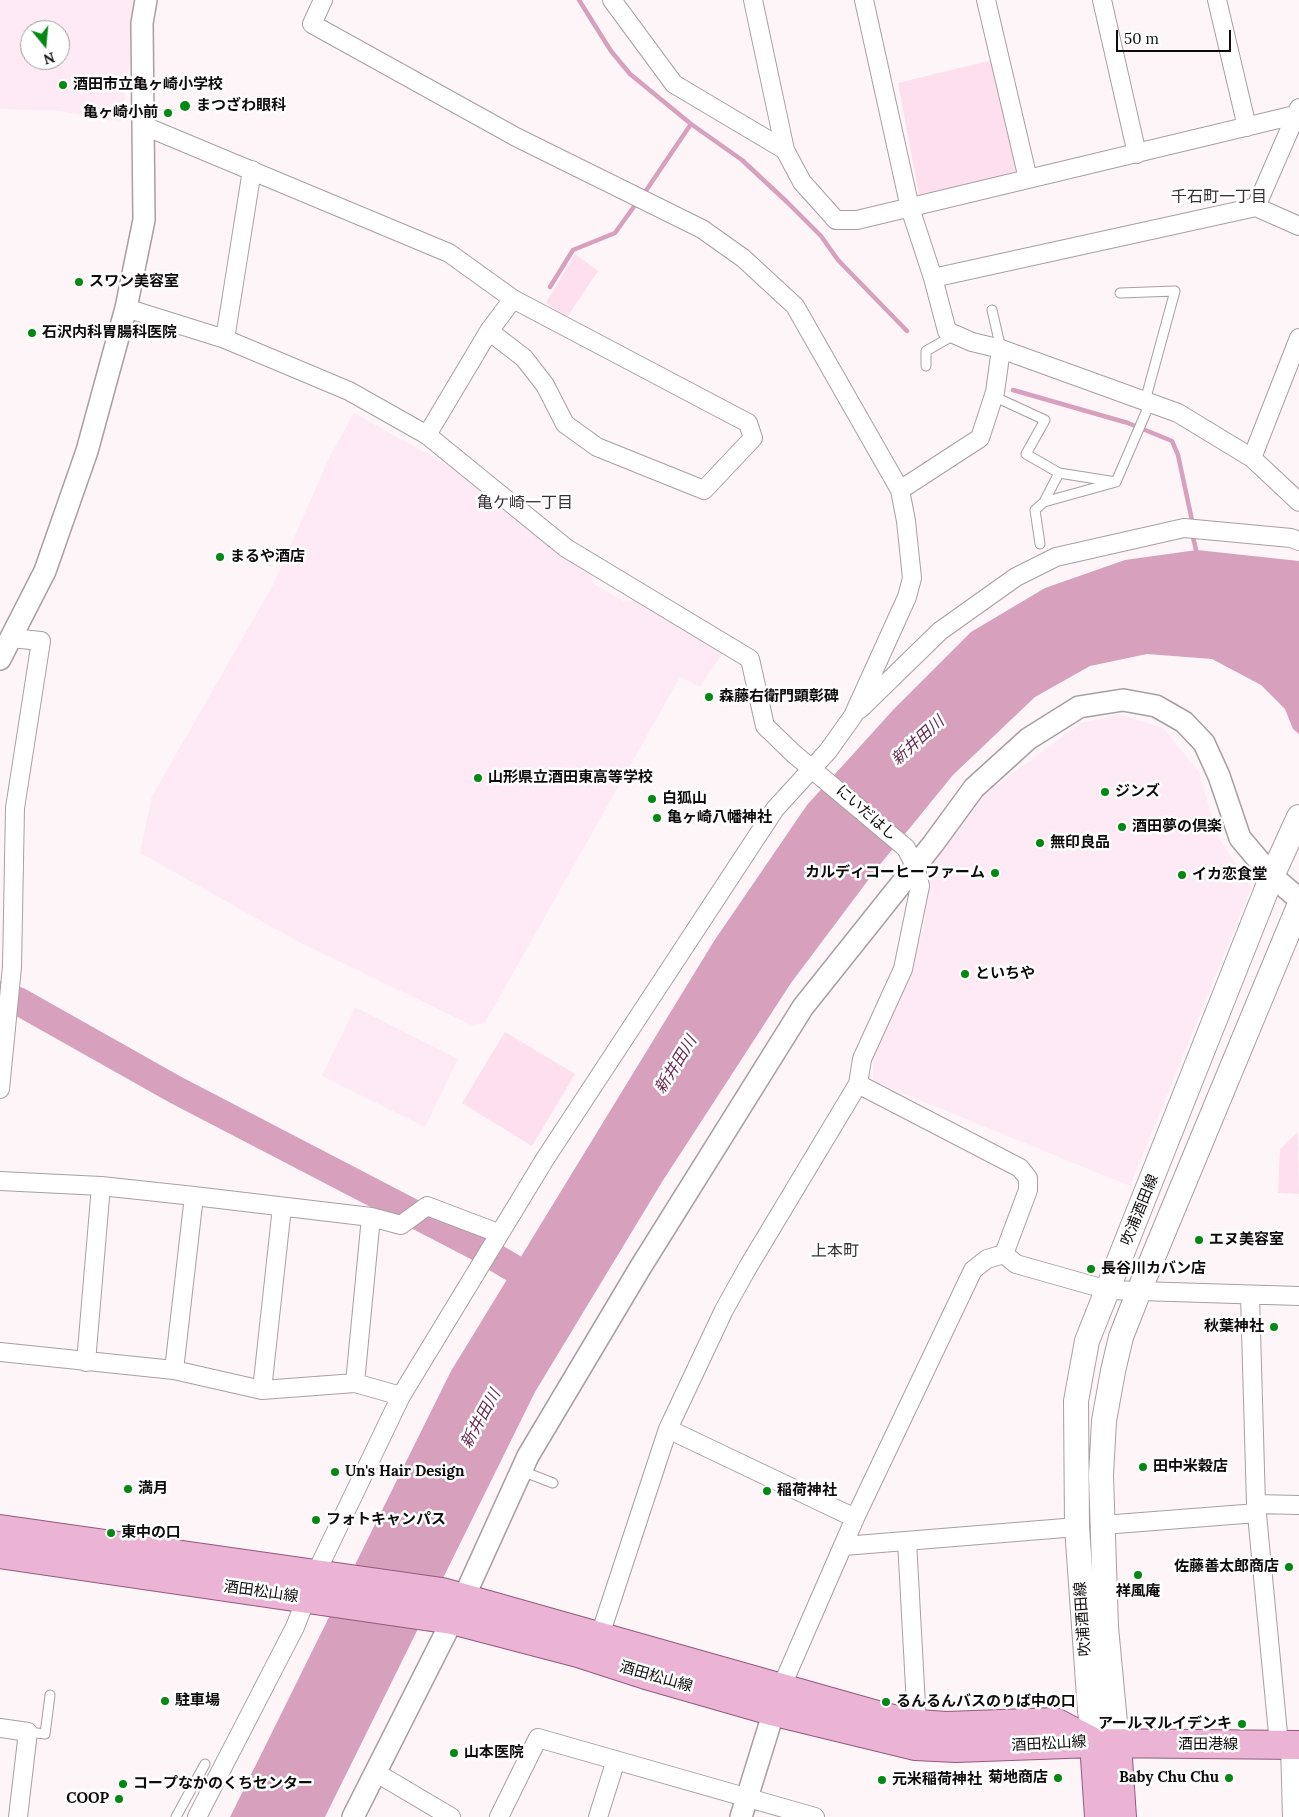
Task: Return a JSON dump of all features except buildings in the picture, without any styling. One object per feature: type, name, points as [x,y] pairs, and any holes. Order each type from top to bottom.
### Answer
[{"type":"main road","name":"吹浦酒田線","points":[[1105,1743],[1090,1711],[1077,1527],[1076,1401],[1087,1341],[1272,876],[1299,816]]},
{"type":"main road","name":"吹浦酒田線","points":[[1105,1743],[1106,1627],[1101,1475],[1104,1421],[1122,1337],[1139,1291],[1299,906]]},
{"type":"main road","name":"酒田松山線","points":[[0,1529],[327,1575],[448,1606],[600,1635],[778,1700],[915,1746],[956,1748],[1105,1743]]},
{"type":"main road","name":"酒田松山線","points":[[0,1554],[316,1600],[448,1606],[578,1653],[778,1700],[917,1724],[947,1726],[1055,1722],[1105,1743]]},
{"type":"main road","name":"酒田港線","points":[[1105,1743],[1289,1745]]},
{"type":"main road","points":[[1099,1817],[1105,1743]]},
{"type":"main road","points":[[1105,1743],[1122,1817]]},
{"type":"street","points":[[0,659],[5,637],[45,571],[87,451],[126,308],[144,220],[142,23],[146,0]]},
{"type":"street","points":[[322,0],[312,24],[516,137],[702,229],[743,258],[796,306],[900,490],[906,521],[912,578],[907,596],[853,716]]},
{"type":"street","points":[[612,0],[674,84],[785,150]]},
{"type":"street","points":[[753,0],[785,150],[802,182],[836,220],[857,220],[910,208],[1247,127],[1297,111]]},
{"type":"street","points":[[864,0],[910,208],[933,278],[947,331],[972,342],[1001,348],[1178,413],[1252,458],[1299,502]]},
{"type":"street","points":[[986,0],[1028,179]]},
{"type":"street","points":[[1102,0],[1137,154]]},
{"type":"street","points":[[1217,0],[1247,127]]},
{"type":"street","points":[[1256,207],[1297,111]]},
{"type":"street","points":[[142,125],[449,253],[513,298],[748,423],[752,438],[704,490],[597,447],[565,424],[545,385],[524,358],[489,331]]},
{"type":"street","points":[[225,339],[252,170]]},
{"type":"street","points":[[933,278],[1256,207],[1299,226]]},
{"type":"street","points":[[427,435],[489,331],[513,298]]},
{"type":"street","name":"にいだはし","points":[[126,308],[225,339],[349,391],[427,435],[566,548],[750,659],[765,726],[911,857]]},
{"type":"street","points":[[1252,458],[1299,338]]},
{"type":"street","points":[[900,490],[980,438],[995,388],[1001,348]]},
{"type":"street","points":[[197,1817],[294,1627],[316,1600],[401,1396],[498,1233],[775,809],[818,773],[828,751],[853,716],[940,632],[1016,577],[1056,556],[1191,528],[1290,538],[1299,541]]},
{"type":"street","points":[[0,1089],[4,1010],[12,967],[15,808],[41,641],[5,637]]},
{"type":"street","points":[[353,1817],[375,1772],[448,1606],[522,1471],[528,1456],[640,1268],[803,1007],[911,857],[974,788],[1028,739],[1079,707],[1123,700],[1156,706],[1184,722],[1204,743],[1219,776],[1240,838],[1272,876],[1299,899]]},
{"type":"street","points":[[600,1635],[668,1429],[743,1276],[858,1084],[862,1059],[903,969],[920,886],[911,857]]},
{"type":"street","points":[[858,1084],[1020,1168],[1028,1178],[1028,1190],[1004,1254]]},
{"type":"street","points":[[0,1182],[101,1186],[371,1217],[401,1225],[427,1206],[498,1233]]},
{"type":"street","points":[[86,1362],[101,1186]]},
{"type":"street","points":[[174,1370],[194,1196]]},
{"type":"street","points":[[262,1390],[282,1207]]},
{"type":"street","points":[[355,1383],[371,1217]]},
{"type":"street","points":[[1004,1254],[1016,1264],[1108,1290],[1250,1296],[1299,1296]]},
{"type":"street","points":[[744,1808],[778,1700],[855,1518],[973,1270],[986,1259],[1004,1254]]},
{"type":"street","points":[[1250,1296],[1256,1508],[1289,1745],[1292,1817]]},
{"type":"street","points":[[0,1352],[174,1370],[262,1390],[355,1383],[401,1396]]},
{"type":"street","points":[[668,1429],[855,1518]]},
{"type":"street","points":[[1103,1525],[1299,1505]]},
{"type":"street","points":[[844,1546],[1077,1527]]},
{"type":"street","points":[[907,1541],[917,1724]]},
{"type":"street","points":[[0,1728],[28,1732],[18,1817]]},
{"type":"street","points":[[499,1817],[538,1738],[616,1760],[744,1808],[815,1817]]},
{"type":"street","points":[[598,1817],[616,1760]]},
{"type":"street","points":[[375,1772],[451,1817]]},
{"type":"lane","points":[[1116,482],[1148,402],[1174,291],[1120,293]]},
{"type":"lane","points":[[992,310],[1001,348]]},
{"type":"lane","points":[[926,366],[926,351],[955,334]]},
{"type":"lane","points":[[995,388],[1045,420],[1026,454],[1060,472],[1116,482]]},
{"type":"lane","points":[[1040,544],[1035,510],[1044,502],[1060,472]]},
{"type":"lane","points":[[1044,502],[1116,482]]},
{"type":"lane","points":[[522,1471],[552,1483]]},
{"type":"lane","points":[[28,1732],[46,1734],[50,1695]]},
{"type":"lane","points":[[176,1817],[205,1764]]},
{"type":"shaded area","name":"酒田市立亀ヶ崎小学校","points":[[0,0],[139,0],[121,121],[59,111],[0,109]]},
{"type":"shaded area","points":[[992,60],[1021,174],[920,200],[898,83]]},
{"type":"shaded area","points":[[575,254],[598,271],[567,317],[546,303]]},
{"type":"shaded area","points":[[354,413],[467,476],[590,572],[595,585],[625,602],[641,599],[725,650],[700,687],[680,677],[485,1023],[471,1025],[297,941],[140,853],[152,796],[274,583],[329,458]]},
{"type":"shaded area","points":[[1120,714],[1163,728],[1199,772],[1217,835],[1251,888],[1130,1186],[873,1081],[873,1057],[897,1006],[924,927],[928,870],[985,794],[1081,723]]},
{"type":"shaded area","points":[[355,1007],[458,1059],[425,1127],[322,1076]]},
{"type":"shaded area","points":[[505,1032],[575,1074],[532,1146],[462,1103]]},
{"type":"shaded area","points":[[1298,1132],[1299,1194],[1278,1193],[1280,1149]]},
{"type":"water","name":"新井田川","points":[[1197,550],[1299,561],[1299,734],[1293,729],[1285,709],[1261,685],[1212,659],[1147,654],[1090,666],[1035,697],[953,775],[878,867],[791,983],[662,1182],[535,1392],[325,1817],[230,1817],[451,1371],[714,941],[807,805],[893,710],[971,632],[1045,588],[1125,560]]},
{"type":"waterway","points":[[579,0],[611,51],[630,74],[691,124],[742,160],[821,236],[838,260],[907,331]]},
{"type":"waterway","points":[[643,195],[691,124]]},
{"type":"waterway","points":[[550,287],[573,250],[615,233],[638,201]]},
{"type":"waterway","points":[[1013,390],[1128,423],[1172,441],[1178,455],[1193,525]]},
{"type":"waterway","points":[[1192,533],[1197,554]]},
{"type":"waterway","points":[[0,995],[18,1001],[176,1090],[476,1246],[545,1287]]},
{"type":"place","name":"酒田市立亀ヶ崎小学校","points":[[63,85]]},
{"type":"place","name":"まつざわ眼科","points":[[185,106]]},
{"type":"place","name":"亀ヶ崎小前","points":[[168,113]]},
{"type":"place","name":"スワン美容室","points":[[79,282]]},
{"type":"place","name":"石沢内科胃腸科医院","points":[[32,333]]},
{"type":"place","name":"まるや酒店","points":[[220,557]]},
{"type":"place","name":"森藤右衛門顕彰碑","points":[[709,697]]},
{"type":"place","name":"山形県立酒田東高等学校","points":[[478,778]]},
{"type":"place","name":"ジンズ","points":[[1105,792]]},
{"type":"place","name":"白狐山","points":[[652,799]]},
{"type":"place","name":"亀ヶ崎八幡神社","points":[[657,818]]},
{"type":"place","name":"酒田夢の倶楽","points":[[1122,827]]},
{"type":"place","name":"無印良品","points":[[1040,843]]},
{"type":"place","name":"カルディコーヒーファーム","points":[[995,873]]},
{"type":"place","name":"イカ恋食堂","points":[[1182,875]]},
{"type":"place","name":"といちや","points":[[965,974]]},
{"type":"place","name":"エヌ美容室","points":[[1199,1240]]},
{"type":"place","name":"長谷川カバン店","points":[[1091,1269]]},
{"type":"place","name":"秋葉神社","points":[[1274,1327]]},
{"type":"place","name":"田中米穀店","points":[[1143,1467]]},
{"type":"place","name":"Un's Hair Design","points":[[335,1472]]},
{"type":"place","name":"満月","points":[[128,1489]]},
{"type":"place","name":"稲荷神社","points":[[767,1491]]},
{"type":"place","name":"フォトキャンパス","points":[[316,1520]]},
{"type":"place","name":"東中の口","points":[[111,1533]]},
{"type":"place","name":"佐藤善太郎商店","points":[[1289,1567]]},
{"type":"place","name":"祥風庵","points":[[1138,1575]]},
{"type":"place","name":"駐車場","points":[[165,1701]]},
{"type":"place","name":"るんるんバスのりば中の口","points":[[886,1702]]},
{"type":"place","name":"アールマルイデンキ","points":[[1242,1724]]},
{"type":"place","name":"山本医院","points":[[454,1753]]},
{"type":"place","name":"菊地商店","points":[[1058,1778]]},
{"type":"place","name":"Baby Chu Chu","points":[[1229,1778]]},
{"type":"place","name":"元米稲荷神社","points":[[882,1780]]},
{"type":"place","name":"コープなかのくちセンター","points":[[123,1784]]},
{"type":"place","name":"COOP","points":[[119,1799]]},
{"type":"district","name":"千石町一丁目","points":[[1219,197]]},
{"type":"district","name":"亀ケ崎一丁目","points":[[525,503]]},
{"type":"district","name":"上本町","points":[[835,1251]]}]
